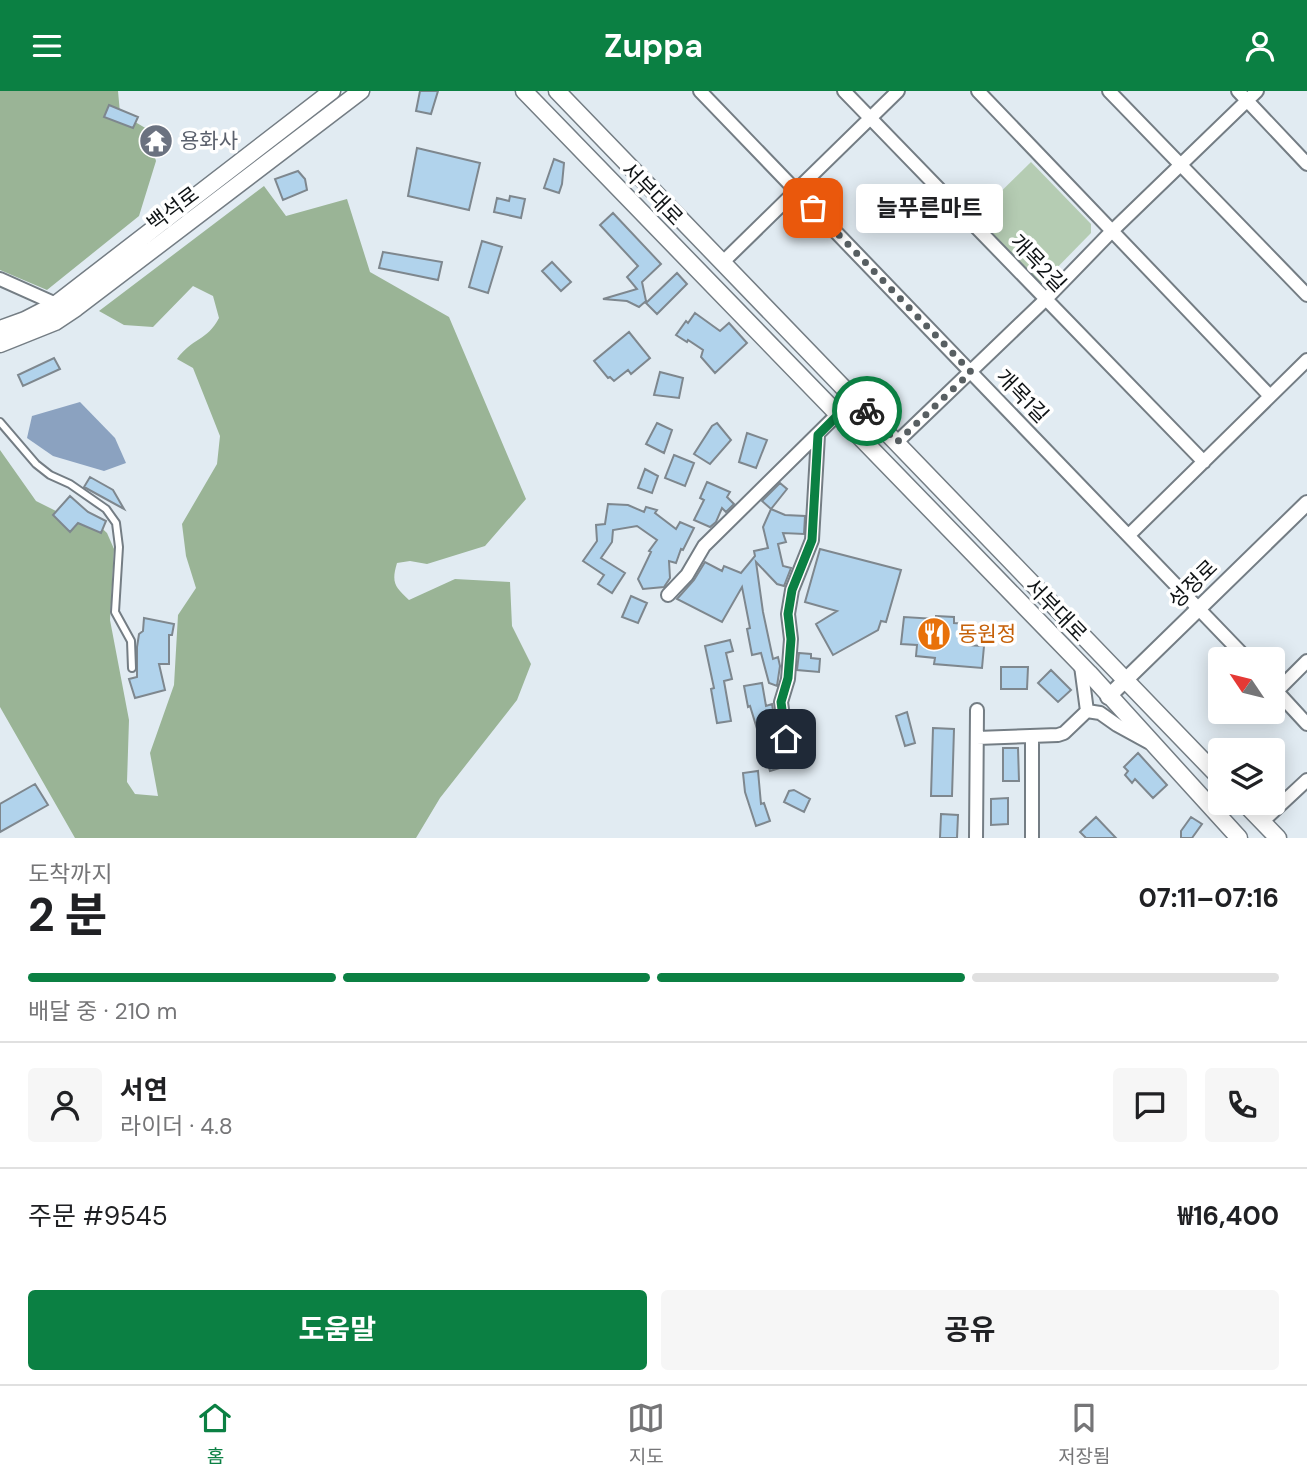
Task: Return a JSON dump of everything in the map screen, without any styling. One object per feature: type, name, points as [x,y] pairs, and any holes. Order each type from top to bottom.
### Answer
[{"type":"main road","name":"백석로","points":[[0,329],[56,304],[332,91]]},
{"type":"main road","name":"백석로","points":[[0,344],[55,322],[76,308],[361,91]]},
{"type":"main road","name":"서부대로","points":[[524,91],[1081,666],[1232,836]]},
{"type":"main road","name":"서부대로","points":[[557,91],[1208,766]]},
{"type":"main road","points":[[1256,815],[1278,838]]},
{"type":"street","name":"개목1길","points":[[700,91],[1236,647]]},
{"type":"street","name":"개목2길","points":[[844,91],[1204,462]]},
{"type":"street","points":[[722,263],[898,91]]},
{"type":"street","points":[[978,91],[1270,396]]},
{"type":"street","points":[[1109,91],[1307,295]]},
{"type":"street","points":[[897,442],[1046,299],[1179,165],[1242,96],[1257,91]]},
{"type":"street","points":[[1242,96],[1307,164]]},
{"type":"street","points":[[0,279],[56,304]]},
{"type":"street","points":[[1129,535],[1307,360]]},
{"type":"street","points":[[668,595],[687,575],[704,546],[855,398]]},
{"type":"street","points":[[786,739],[781,702],[788,678],[791,639],[788,614],[792,590],[812,540],[818,435]]},
{"type":"street","name":"성정로","points":[[1108,697],[1307,503]]},
{"type":"street","points":[[1285,680],[1307,661]]},
{"type":"street","points":[[1081,666],[1087,711]]},
{"type":"street","points":[[1285,699],[1307,724]]},
{"type":"street","points":[[976,838],[977,710]]},
{"type":"street","points":[[977,738],[1032,737],[1064,733],[1087,711]]},
{"type":"street","points":[[1087,711],[1100,713],[1117,726],[1151,743]]},
{"type":"street","points":[[1032,737],[1032,838]]},
{"type":"street","points":[[1262,821],[1307,780]]},
{"type":"lane","points":[[0,422],[36,464],[106,509],[116,523],[118,547],[115,612],[131,641],[132,668]]},
{"type":"green space","points":[[0,91],[118,91],[120,113],[147,129],[156,161],[139,216],[47,290],[0,270]]},
{"type":"green space","points":[[1031,162],[1091,224],[1091,233],[1044,281],[1036,283],[974,218]]},
{"type":"green space","points":[[264,186],[286,216],[347,199],[370,272],[449,317],[526,499],[485,546],[427,564],[410,561],[397,563],[394,580],[397,588],[409,600],[455,579],[510,582],[512,626],[531,664],[517,700],[440,798],[416,838],[75,838],[0,707],[0,450],[36,501],[64,515],[92,519],[107,533],[114,549],[110,620],[129,720],[127,782],[135,794],[158,796],[150,753],[174,685],[178,615],[196,588],[186,556],[182,524],[217,464],[220,436],[193,368],[177,359],[209,331],[219,318],[213,296],[193,286],[153,327],[124,325],[99,311]]},
{"type":"water","points":[[80,402],[115,438],[126,463],[104,471],[53,456],[27,438],[32,416]]},
{"type":"building","points":[[420,91],[438,91],[431,114],[416,111]]},
{"type":"building","points":[[109,105],[138,117],[133,128],[104,117]]},
{"type":"building","points":[[417,148],[480,163],[469,210],[408,196]]},
{"type":"building","points":[[554,159],[564,163],[559,193],[544,188]]},
{"type":"building","points":[[298,171],[305,179],[307,190],[283,200],[275,179]]},
{"type":"building","points":[[510,196],[525,199],[521,218],[494,212],[497,198],[509,201]]},
{"type":"building","points":[[613,213],[661,264],[642,282],[646,301],[639,307],[627,301],[603,299],[637,289],[627,277],[638,266],[600,225]]},
{"type":"building","points":[[482,241],[502,247],[488,293],[469,287]]},
{"type":"building","points":[[383,252],[442,262],[438,280],[379,268]]},
{"type":"building","points":[[552,262],[571,282],[561,291],[542,271]]},
{"type":"building","points":[[677,273],[687,284],[657,314],[646,303]]},
{"type":"building","points":[[695,313],[720,331],[729,323],[747,343],[715,373],[701,357],[703,350],[676,335]]},
{"type":"building","points":[[629,332],[650,358],[631,374],[628,370],[614,381],[608,378],[594,361]]},
{"type":"building","points":[[54,358],[60,369],[23,386],[18,375]]},
{"type":"building","points":[[660,372],[683,378],[679,398],[654,395]]},
{"type":"building","points":[[657,423],[672,430],[664,453],[646,444]]},
{"type":"building","points":[[717,423],[731,440],[710,464],[694,454],[712,426]]},
{"type":"building","points":[[747,433],[767,440],[756,468],[739,462]]},
{"type":"building","points":[[674,455],[694,463],[685,486],[665,478]]},
{"type":"building","points":[[645,469],[658,476],[652,493],[638,488]]},
{"type":"building","points":[[90,477],[113,490],[124,509],[84,487]]},
{"type":"building","points":[[707,482],[730,492],[727,497],[734,504],[726,512],[722,508],[716,522],[710,527],[694,520],[704,500],[700,498]]},
{"type":"building","points":[[780,483],[787,489],[771,509],[762,501]]},
{"type":"building","points":[[70,496],[88,512],[106,521],[101,533],[78,523],[70,532],[53,515]]},
{"type":"building","points":[[608,504],[628,505],[644,512],[646,507],[657,510],[655,513],[676,529],[680,522],[694,528],[676,563],[669,561],[670,578],[664,587],[643,589],[638,579],[651,552],[649,551],[657,540],[637,526],[613,530],[612,542],[601,558],[625,573],[612,593],[598,584],[604,575],[583,561],[597,541],[596,525],[605,524]]},
{"type":"building","points":[[771,509],[785,515],[805,516],[804,534],[783,533],[786,542],[778,544],[783,566],[791,568],[784,586],[777,584],[756,562],[773,659],[778,657],[780,666],[777,686],[769,683],[761,653],[752,655],[742,587],[722,622],[677,599],[705,562],[722,571],[724,566],[741,573],[755,556],[754,551],[768,548],[763,527]]},
{"type":"building","points":[[820,549],[901,570],[886,622],[881,621],[878,630],[833,655],[816,624],[837,611],[805,602]]},
{"type":"building","points":[[631,596],[647,603],[638,623],[622,617]]},
{"type":"building","name":"동원정","points":[[936,616],[954,617],[954,623],[967,624],[965,645],[984,646],[982,668],[934,664],[935,658],[916,656],[917,645],[901,644],[904,617],[936,619]]},
{"type":"building","points":[[144,618],[174,624],[172,635],[169,635],[169,664],[159,664],[165,690],[135,698],[129,679],[137,677],[137,647]]},
{"type":"building","points":[[730,640],[733,651],[726,653],[732,679],[724,681],[731,721],[717,723],[711,689],[714,688],[705,646]]},
{"type":"building","points":[[799,653],[811,654],[811,658],[820,659],[819,672],[797,670]]},
{"type":"building","points":[[1001,667],[1028,667],[1027,689],[1001,689]]},
{"type":"building","points":[[1051,670],[1071,690],[1058,702],[1038,683]]},
{"type":"building","points":[[762,683],[766,706],[772,704],[778,741],[775,742],[783,767],[770,771],[750,706],[748,707],[744,686]]},
{"type":"building","points":[[907,712],[915,743],[905,746],[896,716]]},
{"type":"building","points":[[933,728],[954,729],[952,796],[931,796]]},
{"type":"building","points":[[1003,748],[1018,748],[1019,781],[1003,781]]},
{"type":"building","points":[[1138,753],[1167,785],[1153,798],[1135,779],[1132,783],[1125,775],[1128,771],[1124,767]]},
{"type":"building","points":[[758,771],[761,804],[764,803],[770,821],[756,826],[745,792],[743,773]]},
{"type":"building","points":[[35,784],[48,805],[0,832],[0,804]]},
{"type":"building","points":[[794,790],[810,799],[804,812],[784,802],[789,791]]},
{"type":"building","points":[[1008,798],[1008,824],[991,825],[991,799]]},
{"type":"building","points":[[941,814],[958,815],[957,838],[940,838]]},
{"type":"building","points":[[1096,817],[1116,838],[1086,838],[1080,832]]},
{"type":"building","points":[[1191,817],[1202,824],[1192,838],[1181,838],[1181,831]]},
{"type":"way so far","points":[[813,208],[971,372],[897,442],[867,411]]},
{"type":"place","name":"용화사","points":[[156,141]]},
{"type":"place","name":"늘푸른마트","points":[[813,208]]},
{"type":"place","name":"동원정","points":[[934,634]]},
{"type":"route","points":[[786,739],[781,702],[788,678],[791,639],[788,614],[792,590],[812,540],[818,435],[855,398],[867,411]]}]
